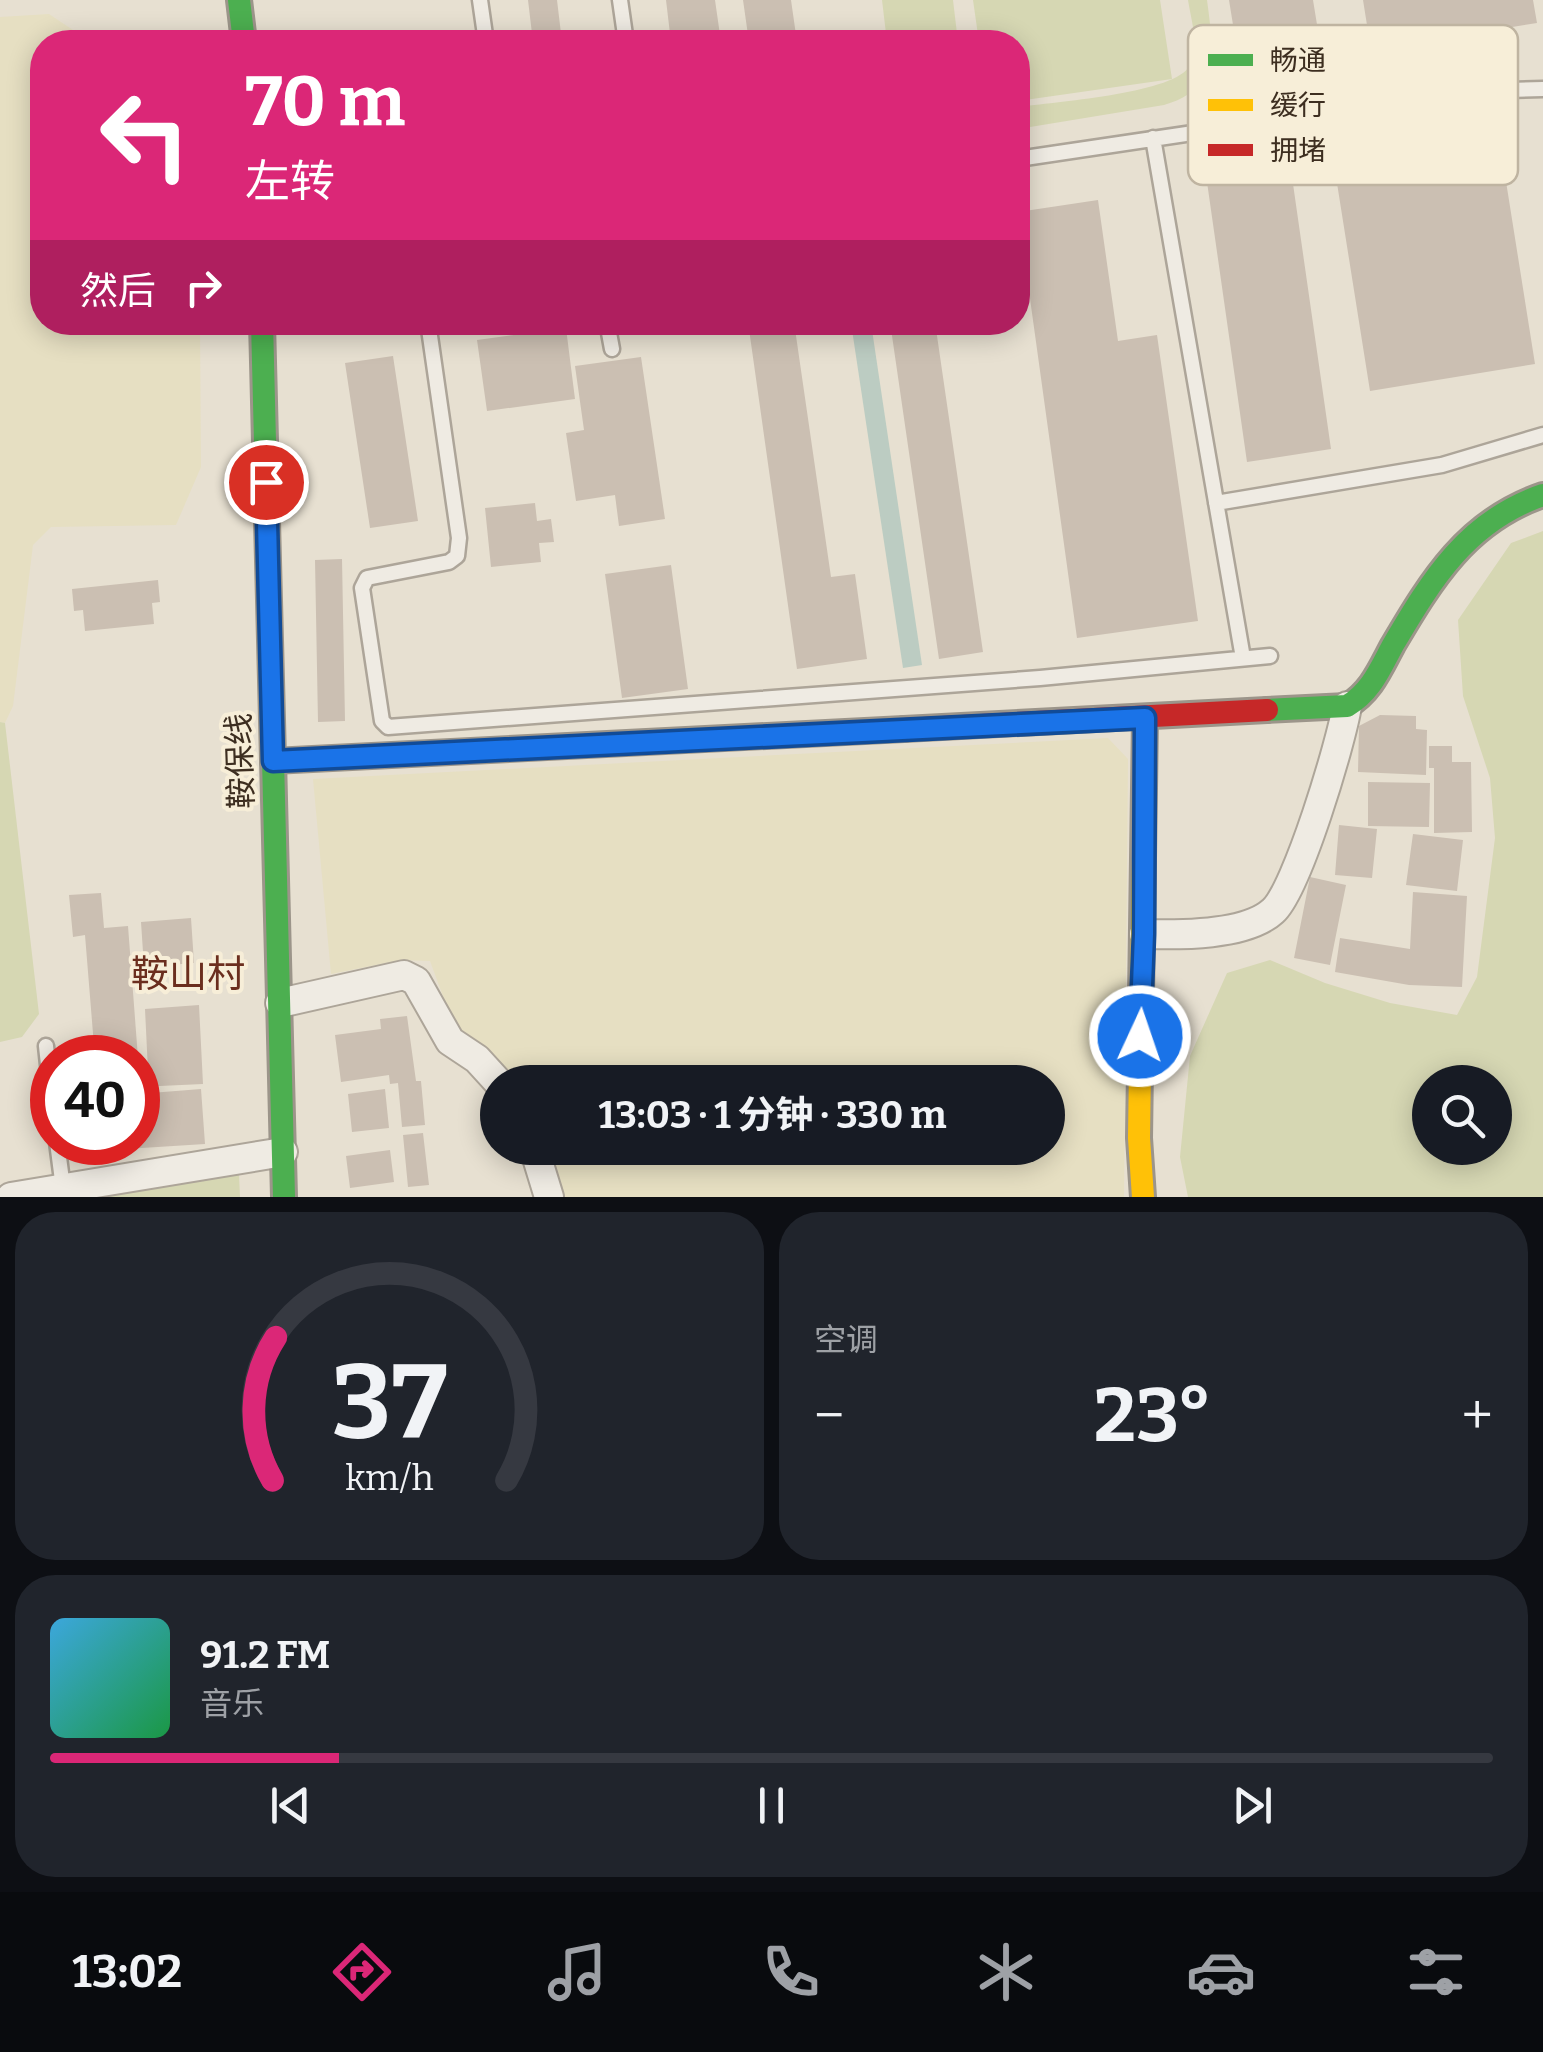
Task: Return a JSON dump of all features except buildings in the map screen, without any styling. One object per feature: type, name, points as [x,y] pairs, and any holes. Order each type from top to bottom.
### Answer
[{"type":"street","points":[[239,0],[243,30]]},
{"type":"street","name":"鞍保线","points":[[262,335],[284,1197]]},
{"type":"street","points":[[273,761],[1347,706],[1365,697],[1422,595],[1460,547],[1494,516],[1543,495]]},
{"type":"street","points":[[1144,934],[1191,936],[1250,923],[1274,911],[1289,884],[1335,762],[1347,706]]},
{"type":"street","points":[[1142,1197],[1145,718]]},
{"type":"street","points":[[280,1003],[404,975],[416,981],[450,1041],[482,1065]]},
{"type":"street","points":[[10,1197],[283,1152]]},
{"type":"street","points":[[539,1165],[549,1197]]},
{"type":"lane","points":[[480,0],[484,30]]},
{"type":"lane","points":[[620,0],[624,30]]},
{"type":"lane","points":[[1518,90],[1543,90]]},
{"type":"lane","points":[[1030,156],[1188,133]]},
{"type":"lane","points":[[1153,138],[1243,658]]},
{"type":"lane","points":[[430,335],[459,538],[457,556],[449,562],[367,578],[362,588],[382,721],[388,727],[1040,678],[1270,656]]},
{"type":"lane","points":[[609,335],[612,350]]},
{"type":"lane","points":[[1216,503],[1442,466],[1543,435]]},
{"type":"lane","points":[[60,1165],[63,1188]]},
{"type":"shaded area","points":[[49,14],[73,30],[30,30],[30,335],[200,335],[201,467],[176,525],[51,527],[33,545],[13,706],[5,723],[0,722],[0,17]]},
{"type":"shaded area","points":[[853,335],[873,335],[922,665],[903,668]]},
{"type":"shaded area","points":[[1108,738],[1128,759],[1124,1197],[559,1197],[549,1165],[1065,1165],[1065,1065],[491,1065],[457,1034],[430,961],[401,960],[331,974],[313,779]]},
{"type":"green space","points":[[882,0],[953,0],[957,30],[886,30]]},
{"type":"green space","points":[[973,0],[1160,0],[1172,79],[1030,99],[1030,30],[977,30]]},
{"type":"green space","points":[[1188,0],[1207,0],[1210,25],[1192,25]]},
{"type":"green space","points":[[1188,68],[1188,94],[1164,105],[1030,127],[1030,106],[1135,90],[1177,77]]},
{"type":"green space","points":[[1543,531],[1543,1197],[1188,1197],[1180,1157],[1190,1056],[1227,973],[1270,960],[1325,983],[1390,1003],[1457,1015],[1477,977],[1495,838],[1490,778],[1463,696],[1458,620],[1511,543]]},
{"type":"green space","points":[[0,722],[5,723],[39,1014],[22,1037],[0,1042]]},
{"type":"green space","points":[[239,1174],[240,1197],[77,1197]]},
{"type":"traffic: fast","points":[[239,0],[243,30]]},
{"type":"traffic: fast","points":[[262,335],[284,1197]]},
{"type":"traffic: fast","points":[[1267,710],[1347,706],[1355,700],[1374,679],[1422,597],[1454,555],[1493,520],[1543,495]]},
{"type":"traffic: slow","points":[[1143,1197],[1139,1138],[1145,718]]},
{"type":"traffic: slow","points":[[273,761],[904,729]]},
{"type":"traffic: jam","points":[[904,729],[1267,710]]},
{"type":"district","name":"鞍山村","points":[[188,974]]},
{"type":"route","points":[[266,482],[273,761],[1145,718],[1140,1036]]}]
